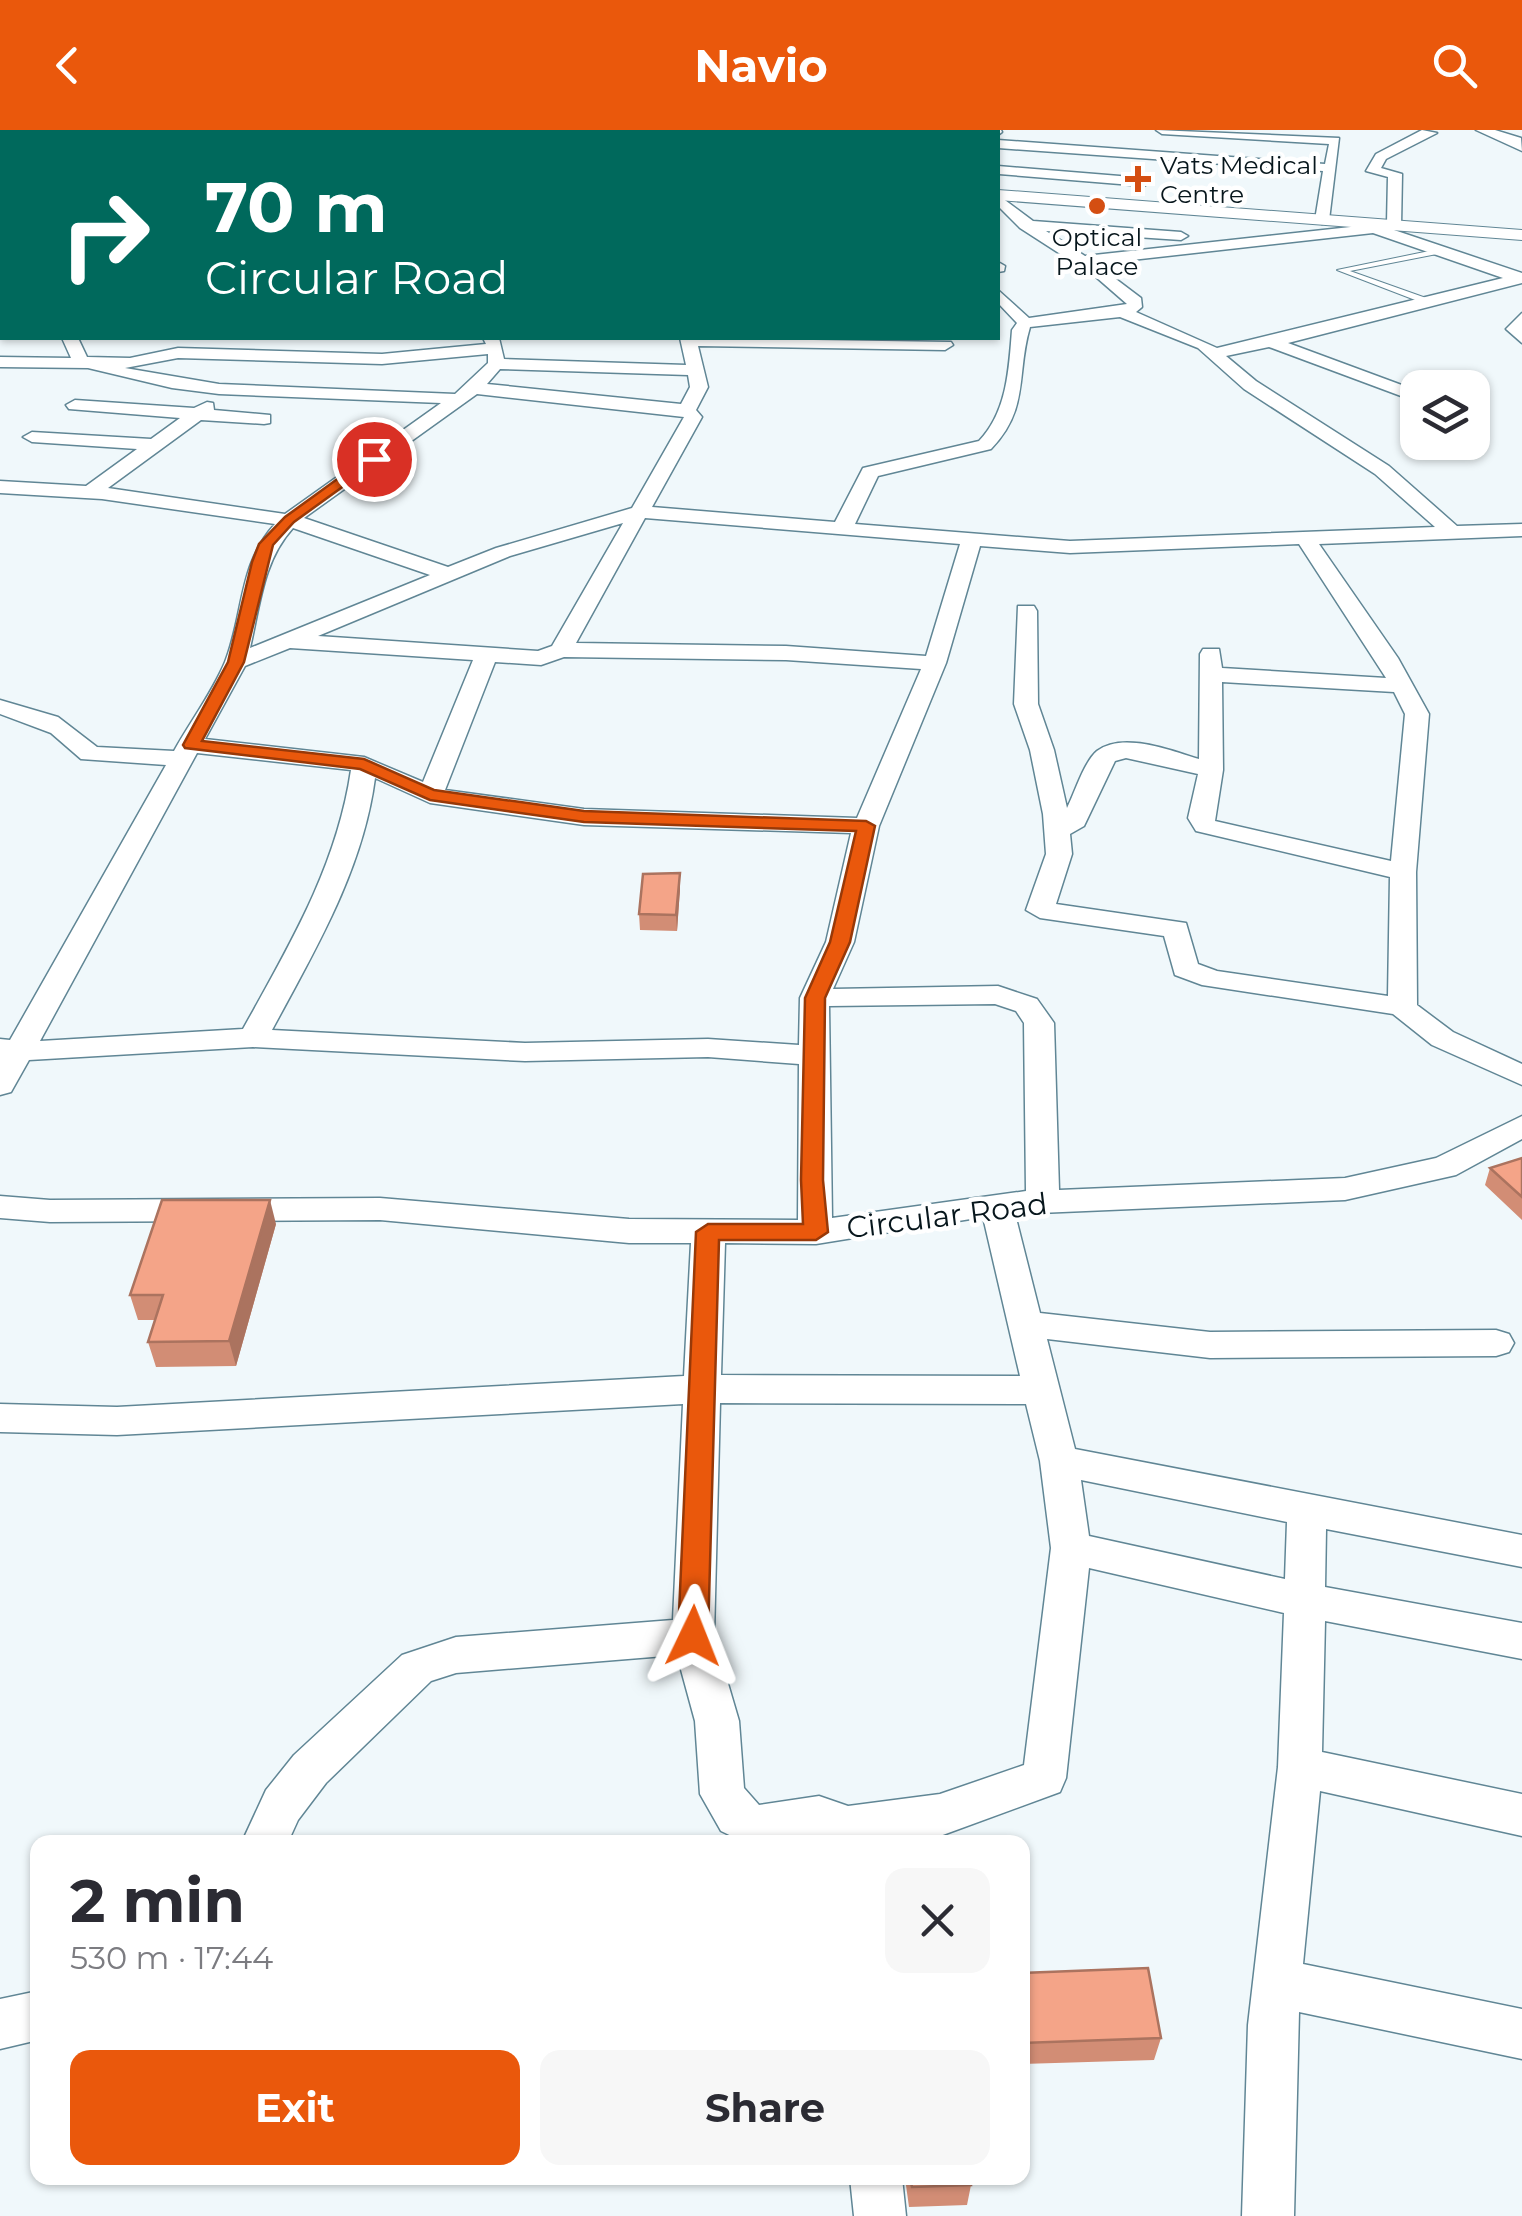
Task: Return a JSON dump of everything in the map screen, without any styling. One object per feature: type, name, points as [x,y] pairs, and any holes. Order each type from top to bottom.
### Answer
[{"type":"street","points":[[1140,206],[1144,182],[1157,149],[1170,130],[1336,136],[1322,220]]},
{"type":"street","points":[[1394,226],[1394,174],[1373,171],[1381,157],[1431,132],[1428,130]]},
{"type":"street","points":[[1462,130],[1482,130],[1518,141],[1520,153]]},
{"type":"street","points":[[1000,133],[1330,168]]},
{"type":"street","points":[[1000,144],[1157,149]]},
{"type":"street","points":[[1000,156],[1157,149]]},
{"type":"street","points":[[1000,170],[1144,182]]},
{"type":"street","points":[[1000,172],[1020,197]]},
{"type":"street","points":[[1000,197],[1522,235]]},
{"type":"street","points":[[842,531],[868,465],[985,445],[996,436],[1016,380],[1020,330],[1026,323],[1122,312],[1134,306],[1135,301],[1024,224],[1000,199]]},
{"type":"street","points":[[1000,224],[1260,242]]},
{"type":"street","points":[[1080,261],[1394,226]]},
{"type":"street","points":[[1374,228],[1521,279]]},
{"type":"street","points":[[1214,352],[1273,343],[1423,300],[1521,279]]},
{"type":"street","points":[[1000,297],[1026,323]]},
{"type":"street","points":[[1122,312],[1214,352],[1250,385],[1382,470],[1453,533]]},
{"type":"street","points":[[1522,318],[1514,328],[1522,338]]},
{"type":"street","points":[[70,340],[74,354],[91,364],[126,374],[229,388],[466,393],[688,410]]},
{"type":"street","points":[[688,410],[699,387],[690,340]]},
{"type":"street","points":[[781,340],[945,345]]},
{"type":"street","points":[[1273,343],[1400,390]]},
{"type":"street","points":[[0,1085],[10,1049],[187,752],[236,662],[266,544],[290,520],[466,393],[494,350]]},
{"type":"street","points":[[0,362],[130,363],[178,353],[382,359],[494,350],[696,370]]},
{"type":"street","points":[[90,492],[157,446],[229,388]]},
{"type":"street","points":[[75,405],[264,419]]},
{"type":"street","points":[[562,650],[692,417],[688,410]]},
{"type":"street","points":[[32,437],[157,446]]},
{"type":"street","points":[[0,487],[90,492],[290,520],[448,574]]},
{"type":"street","points":[[236,662],[503,552],[638,512],[1070,546],[1522,530]]},
{"type":"street","points":[[816,1232],[812,1180],[815,998],[840,942],[866,826],[936,663],[972,539]]},
{"type":"street","points":[[1306,540],[1402,686],[1416,714],[1403,872],[1402,1008]]},
{"type":"street","points":[[1026,611],[1026,704],[1042,750],[1056,814],[1059,854],[1040,910],[1176,929],[1185,968],[1212,979],[1402,1008],[1446,1040],[1522,1075]]},
{"type":"street","points":[[282,640],[542,658],[562,650],[786,654],[936,663]]},
{"type":"street","points":[[430,795],[486,655]]},
{"type":"street","points":[[1402,686],[1211,664],[1210,770],[1201,818],[1205,826],[1403,872]]},
{"type":"street","points":[[0,707],[52,722],[90,754],[187,752],[364,764],[430,795],[584,817],[866,826]]},
{"type":"street","points":[[1071,826],[1105,757],[1112,751],[1132,750],[1210,770]]},
{"type":"street","points":[[253,1038],[326,899],[361,808],[364,764]]},
{"type":"street","points":[[815,998],[998,994],[1027,1004],[1039,1023],[1043,1204]]},
{"type":"street","points":[[10,1049],[253,1038],[525,1052],[708,1048],[817,1056]]},
{"type":"street","name":"Circular Road","points":[[0,1207],[50,1211],[380,1209],[628,1231],[816,1232],[996,1204],[1345,1190],[1446,1166],[1522,1126]]},
{"type":"street","points":[[708,1232],[693,1636],[716,1721],[722,1794],[737,1816],[756,1826],[819,1817],[853,1835],[940,1815],[1044,1778],[1071,1548],[1060,1462],[996,1204]]},
{"type":"street","points":[[1025,1324],[1210,1345],[1496,1344]]},
{"type":"street","points":[[0,1418],[117,1421],[702,1389],[1041,1390]]},
{"type":"street","points":[[1060,1462],[1522,1552]]},
{"type":"street","points":[[1268,2216],[1277,1984],[1300,1767],[1308,1510]]},
{"type":"street","points":[[1071,1548],[1307,1601],[1522,1641]]},
{"type":"street","points":[[268,1835],[282,1805],[310,1769],[417,1668],[456,1655],[693,1636]]},
{"type":"street","points":[[1300,1767],[1522,1815]]},
{"type":"street","points":[[1277,1984],[1522,2034]]},
{"type":"street","points":[[0,2024],[30,2017]]},
{"type":"street","points":[[877,2185],[880,2216]]},
{"type":"lane","points":[[1423,300],[1341,270],[1439,250]]},
{"type":"building","points":[[680,873],[676,915],[639,914],[643,874]]},
{"type":"building","points":[[1522,1158],[1522,1197],[1490,1168]]},
{"type":"building","points":[[162,1200],[270,1200],[229,1341],[148,1342],[163,1295],[130,1295]]},
{"type":"building","points":[[1148,1968],[1161,2038],[1030,2043],[1030,1973]]},
{"type":"place","name":"Vats Medical Centre","points":[[1138,179]]},
{"type":"place","name":"Optical Palace","points":[[1097,206]]},
{"type":"route","points":[[374,459],[290,520],[266,544],[236,662],[191,745],[364,764],[430,795],[584,817],[866,826],[840,942],[815,998],[812,1180],[816,1232],[708,1232],[693,1636]]}]
